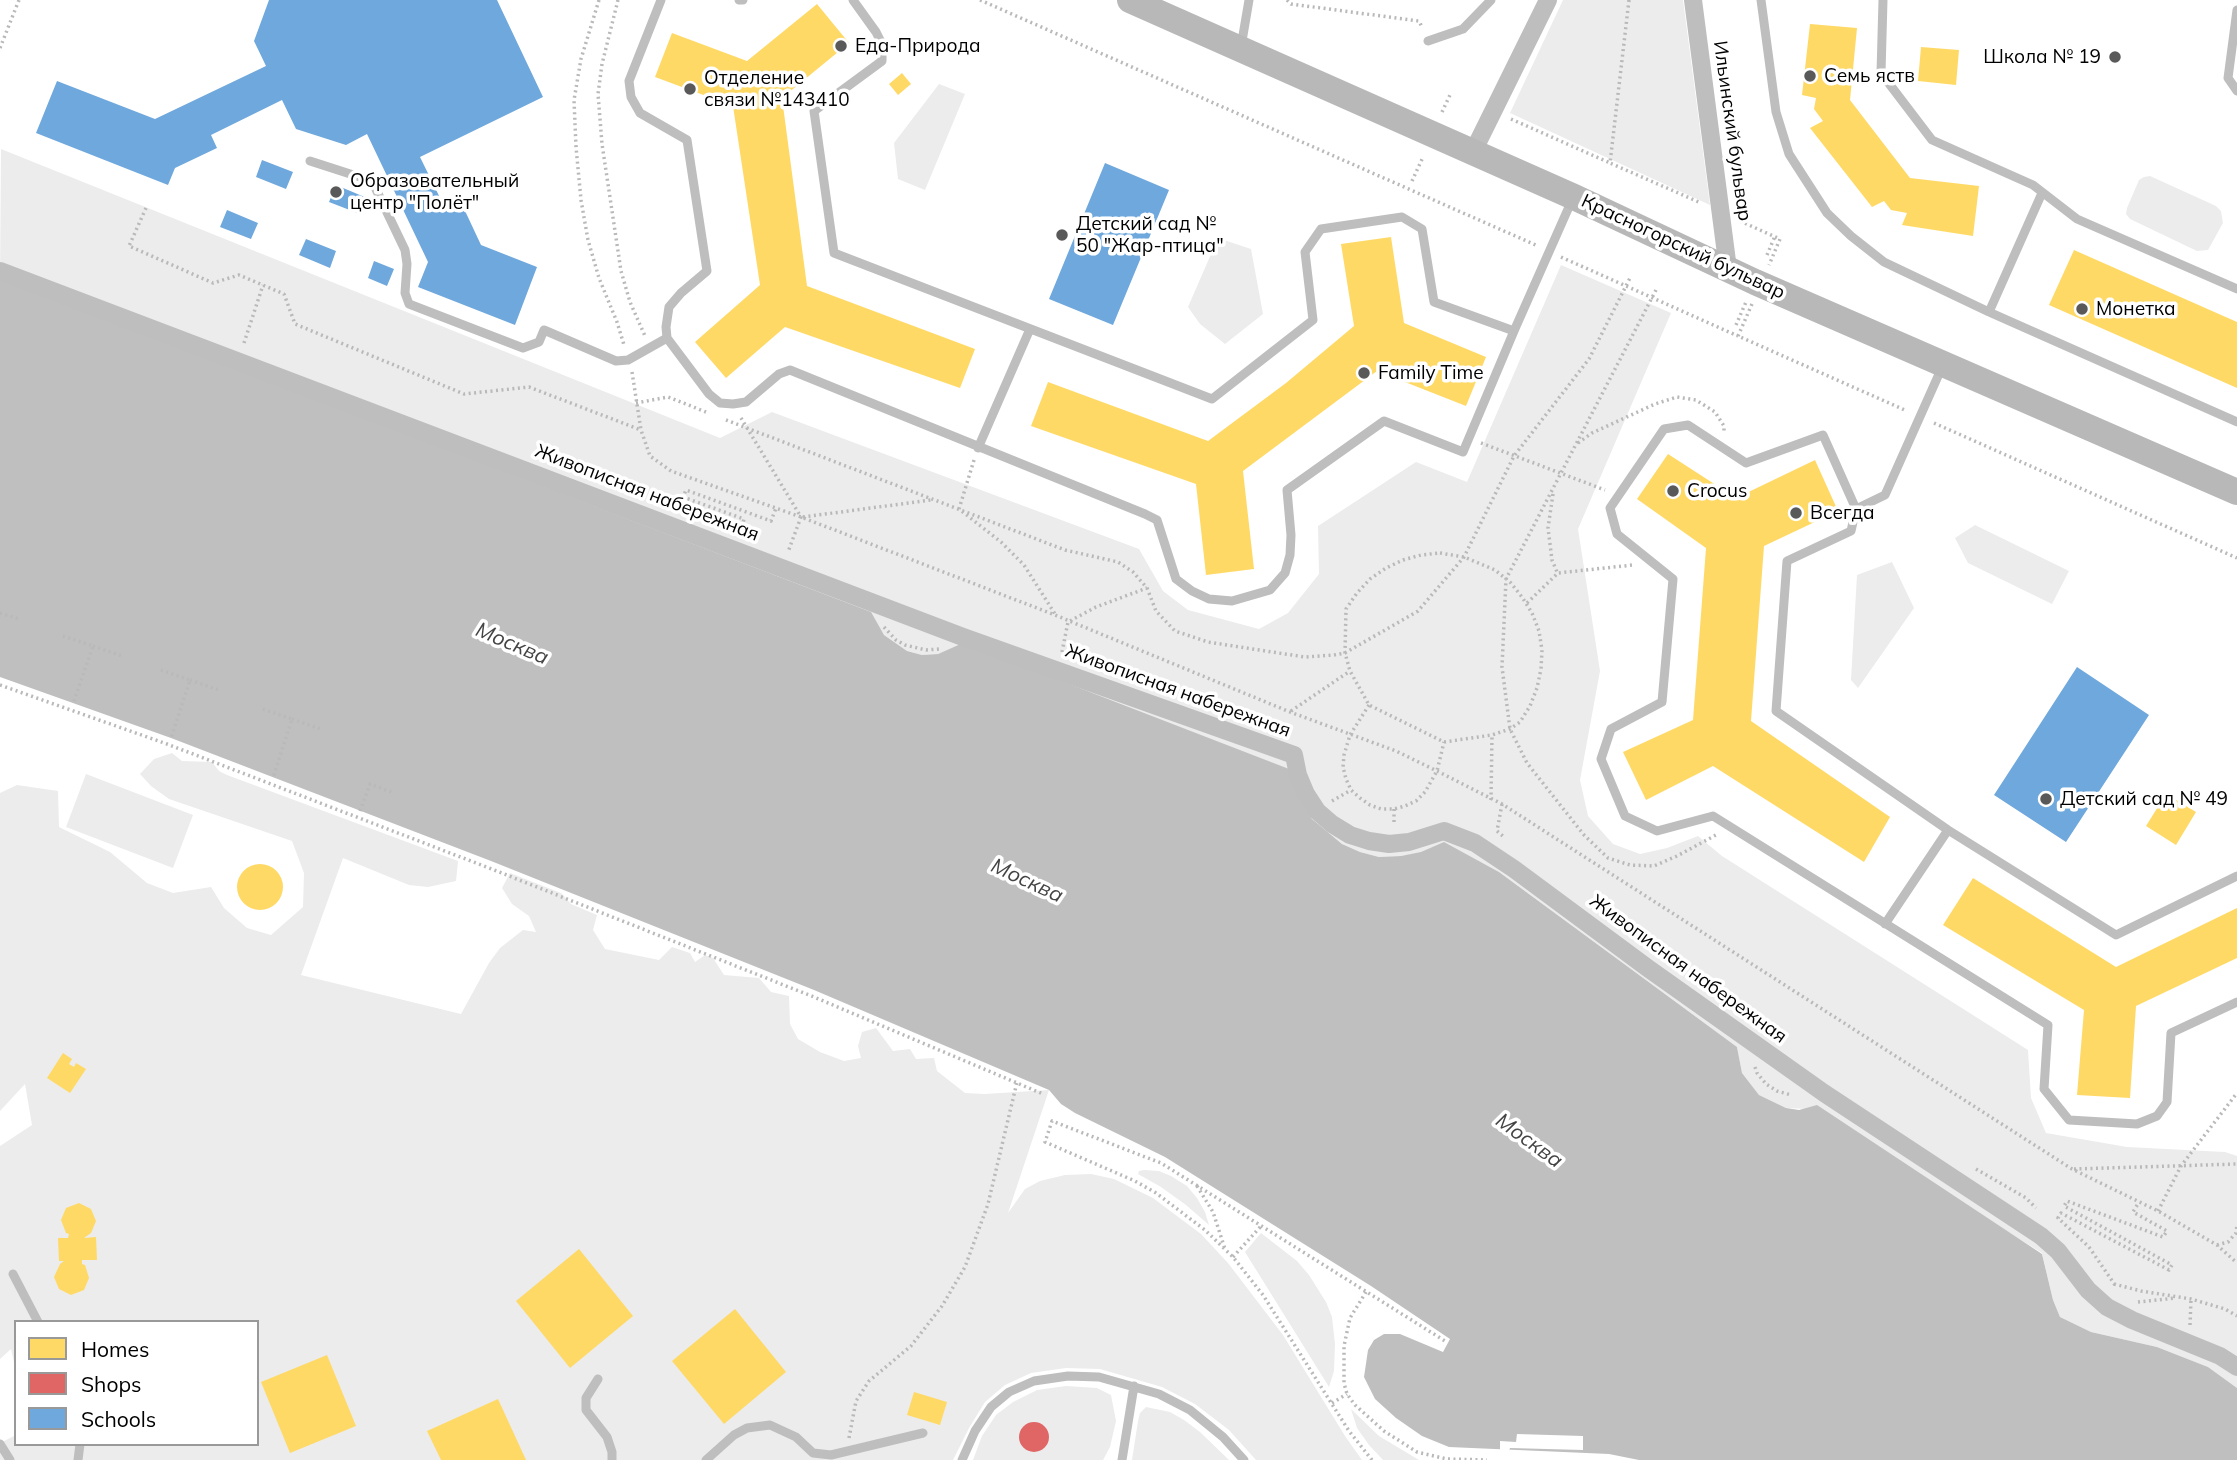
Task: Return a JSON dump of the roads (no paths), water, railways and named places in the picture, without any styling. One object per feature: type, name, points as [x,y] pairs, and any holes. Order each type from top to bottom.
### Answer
[{"type":"main road","name":"Красногорский бульвар","points":[[1130,0],[1574,197],[1943,365],[2237,492]]},
{"type":"street","points":[[1473,152],[1548,0]]},
{"type":"street","name":"Ильинский бульвар","points":[[1693,0],[1728,269]]},
{"type":"street","name":"Живописная набережная","points":[[0,271],[1059,671],[1294,755],[1298,775],[1317,811],[1350,835],[1389,844],[1409,842],[1444,831],[1475,843],[1824,1093],[2041,1236],[2058,1251],[2088,1290],[2107,1307],[2220,1356],[2237,1367]]},
{"type":"lane","points":[[661,0],[629,81],[631,97],[640,113],[687,140],[707,271],[669,307],[666,327],[667,338],[709,394],[720,403],[746,402],[779,374],[790,370],[1157,520],[1176,579],[1209,599],[1232,601],[1270,590],[1285,573],[1290,555],[1287,490],[1384,421],[1463,452],[1574,197]]},
{"type":"lane","points":[[853,0],[882,44],[882,61],[814,111],[834,253],[1212,399],[1313,320],[1305,252],[1321,229],[1402,217],[1422,229],[1434,302],[1514,331]]},
{"type":"lane","points":[[1241,49],[1249,0]]},
{"type":"lane","points":[[1428,41],[1463,29],[1492,0]]},
{"type":"lane","points":[[1761,0],[1776,112],[1789,154],[1827,212],[1851,236],[1884,262],[1989,312],[2237,422]]},
{"type":"lane","points":[[1883,0],[1881,73],[1932,140],[2034,185],[2077,219],[2237,289]]},
{"type":"lane","points":[[2237,10],[2228,78],[2237,90]]},
{"type":"lane","points":[[310,161],[372,181],[405,250],[405,293],[409,304],[523,348],[538,342],[544,330],[616,361],[628,360],[667,338]]},
{"type":"lane","points":[[1989,312],[2042,192]]},
{"type":"lane","points":[[978,448],[1030,328]]},
{"type":"lane","points":[[1856,509],[1885,495],[1943,365]]},
{"type":"lane","points":[[2237,876],[2116,935],[1948,830],[1776,711],[1787,561],[1851,531],[1856,509],[1823,435],[1746,463],[1688,425],[1664,429],[1610,508],[1617,534],[1673,579],[1662,702],[1611,729],[1601,759],[1625,816],[1657,831],[1713,816],[2049,1025],[2044,1089],[2069,1120],[2137,1124],[2157,1116],[2167,1102],[2171,1033],[2237,1002]]},
{"type":"lane","points":[[1885,924],[1948,830]]},
{"type":"lane","points":[[13,1274],[37,1320]]},
{"type":"lane","points":[[962,1460],[975,1431],[991,1407],[1009,1392],[1034,1381],[1068,1376],[1099,1377],[1159,1394],[1190,1410],[1223,1437],[1244,1460]]},
{"type":"lane","points":[[598,1379],[586,1398],[586,1410],[607,1437],[612,1460]]},
{"type":"lane","points":[[1122,1460],[1134,1386]]},
{"type":"lane","points":[[706,1460],[734,1435],[747,1428],[770,1425],[796,1437],[813,1453],[831,1455],[923,1433]]},
{"type":"lane","points":[[0,1444],[10,1460]]},
{"type":"water","name":"Москва","points":[[0,279],[871,612],[884,635],[907,651],[922,655],[938,654],[963,643],[1289,769],[1301,802],[1312,819],[1342,844],[1360,852],[1379,857],[1401,856],[1421,852],[1444,842],[1499,872],[1737,1047],[1742,1073],[1759,1095],[1786,1108],[1799,1110],[1817,1105],[2042,1254],[2060,1317],[2091,1332],[2157,1347],[2208,1367],[2237,1388],[2237,1460],[1639,1460],[1609,1454],[1449,1447],[1422,1436],[1375,1399],[1364,1377],[1368,1350],[1374,1340],[1384,1334],[1400,1334],[1443,1352],[1450,1339],[1371,1286],[1165,1157],[1075,1113],[1061,1104],[1049,1090],[814,990],[491,861],[171,738],[0,677]]},
{"type":"place","name":"Еда-Природа","points":[[841,46]]},
{"type":"place","name":"Школа № 19","points":[[2115,57]]},
{"type":"place","name":"Семь яств","points":[[1810,76]]},
{"type":"place","name":"Отделение связи №143410","points":[[690,89]]},
{"type":"place","name":"Образовательный центр \"Полёт\"","points":[[336,192]]},
{"type":"place","name":"Детский сад № 50 \"Жар-птица\"","points":[[1062,235]]},
{"type":"place","name":"Монетка","points":[[2082,309]]},
{"type":"place","name":"Family Time","points":[[1364,373]]},
{"type":"place","name":"Crocus","points":[[1673,491]]},
{"type":"place","name":"Всегда","points":[[1796,513]]},
{"type":"place","name":"Детский сад № 49","points":[[2046,799]]}]
